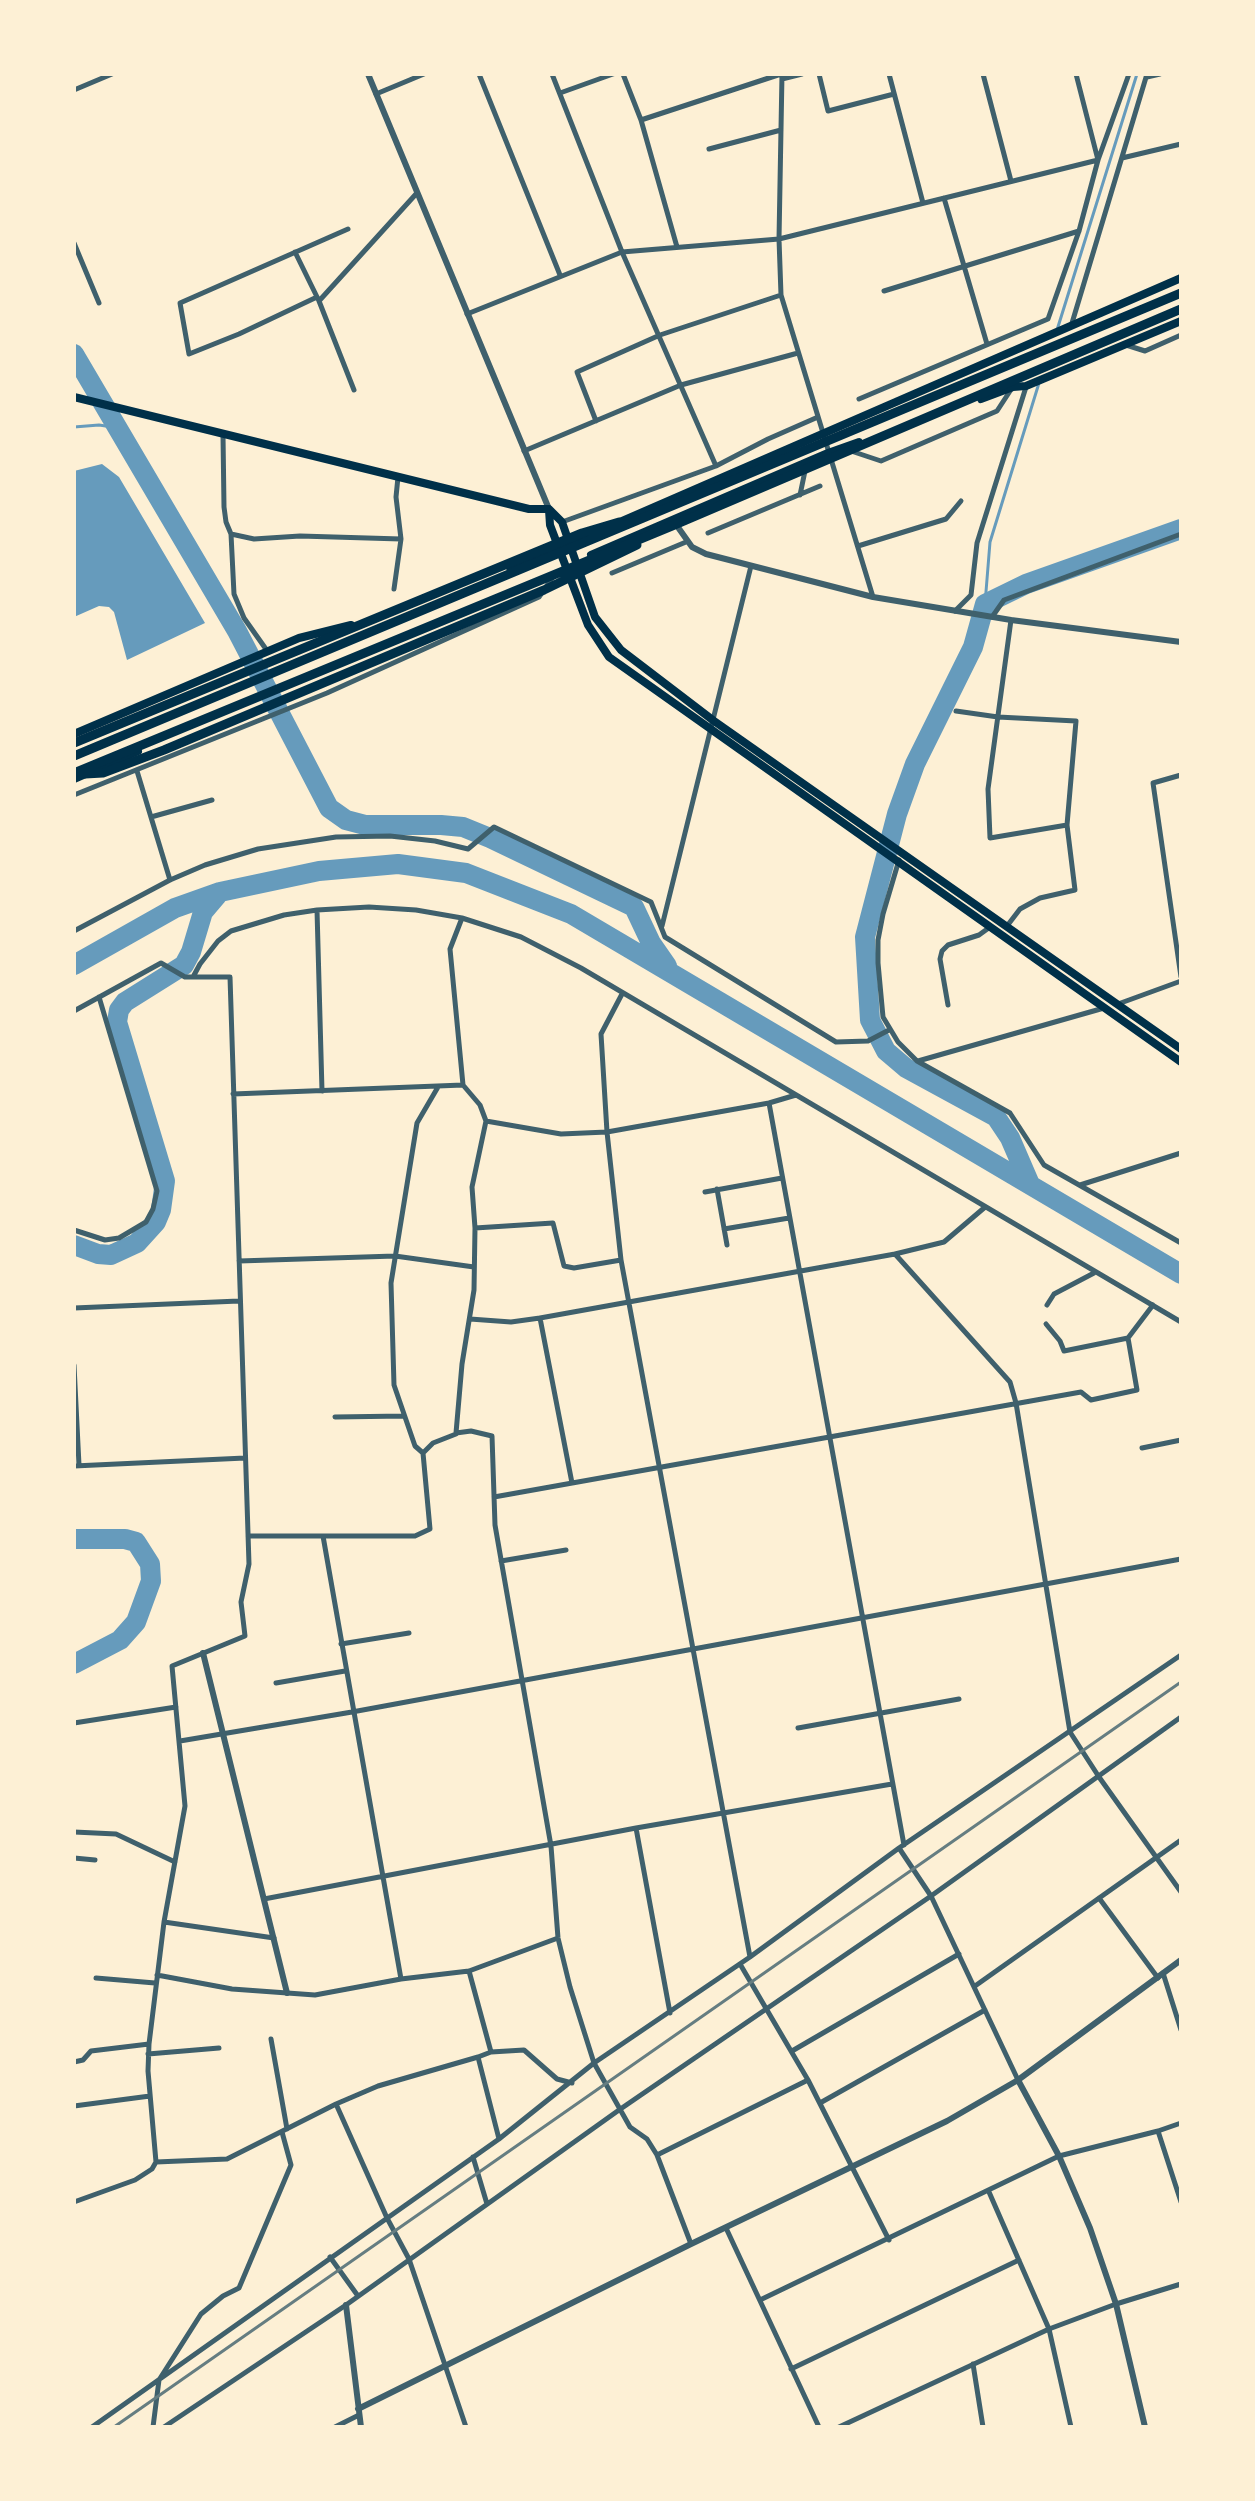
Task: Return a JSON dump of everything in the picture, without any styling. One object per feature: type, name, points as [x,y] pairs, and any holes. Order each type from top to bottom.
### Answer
[{"type":"highway","points":[[74,756],[1181,293]]},
{"type":"highway","points":[[79,774],[1181,309]]},
{"type":"highway","points":[[74,743],[582,533],[670,506]]},
{"type":"highway","points":[[79,774],[103,773],[179,744],[544,590],[619,555],[672,523]]},
{"type":"main road","points":[[74,734],[299,638],[390,616],[559,548],[1181,278]]},
{"type":"main road","points":[[74,779],[79,774],[575,561],[672,523],[828,453],[1013,387],[1026,386],[1181,321]]},
{"type":"main road","points":[[74,397],[529,509],[549,509],[562,522],[595,617],[621,650],[714,721],[1181,1049]]},
{"type":"main road","points":[[549,509],[561,568],[588,625],[609,657],[1181,1062]]},
{"type":"street","points":[[74,90],[112,74]]},
{"type":"street","points":[[368,74],[549,509]]},
{"type":"street","points":[[376,94],[424,74]]},
{"type":"street","points":[[479,74],[560,275]]},
{"type":"street","points":[[552,74],[622,252],[716,466]]},
{"type":"street","points":[[560,93],[613,74]]},
{"type":"street","points":[[623,74],[641,120],[677,247]]},
{"type":"street","points":[[641,120],[781,76],[802,74]]},
{"type":"street","points":[[819,74],[828,111],[894,94]]},
{"type":"street","points":[[889,74],[923,203]]},
{"type":"street","points":[[983,74],[1011,182]]},
{"type":"street","points":[[1076,74],[1098,160]]},
{"type":"street","points":[[859,399],[1048,319],[1079,231],[1098,160],[1129,74]]},
{"type":"street","points":[[1072,323],[1146,76],[1160,74]]},
{"type":"street","points":[[781,76],[781,295],[873,597]]},
{"type":"street","points":[[709,149],[781,130]]},
{"type":"street","points":[[1121,158],[1181,144]]},
{"type":"street","points":[[467,314],[622,252],[779,239],[1098,160]]},
{"type":"street","points":[[348,229],[180,303],[189,354],[318,299],[416,194]]},
{"type":"street","points":[[944,198],[987,344]]},
{"type":"street","points":[[884,291],[1079,231]]},
{"type":"street","points":[[74,243],[99,303]]},
{"type":"street","points":[[295,252],[318,299],[354,390]]},
{"type":"street","points":[[596,421],[577,372],[660,335],[781,295]]},
{"type":"street","points":[[1124,344],[1145,351],[1181,335]]},
{"type":"street","points":[[524,451],[681,385],[798,353]]},
{"type":"street","points":[[955,611],[971,595],[977,543],[1026,386]]},
{"type":"street","points":[[843,448],[881,461],[997,411],[1013,387]]},
{"type":"street","points":[[562,522],[716,466],[818,417]]},
{"type":"street","points":[[223,434],[224,507],[231,534],[234,594],[244,618],[268,652]]},
{"type":"street","points":[[800,495],[807,462]]},
{"type":"street","points":[[394,589],[401,539],[396,497],[398,477]]},
{"type":"street","points":[[708,533],[820,486]]},
{"type":"street","points":[[858,546],[946,519],[961,501]]},
{"type":"street","points":[[672,523],[686,542],[698,551],[873,597],[1011,620],[1181,642]]},
{"type":"street","points":[[231,534],[254,539],[300,536],[401,539]]},
{"type":"street","points":[[991,617],[1004,600],[1181,534]]},
{"type":"street","points":[[612,573],[686,542]]},
{"type":"street","points":[[661,927],[751,566]]},
{"type":"street","points":[[74,795],[327,693],[539,597],[561,568]]},
{"type":"street","points":[[1011,620],[988,789],[990,838],[1067,825]]},
{"type":"street","points":[[956,711],[998,717],[1076,721],[1067,825],[1075,890],[1040,898],[1020,909],[1007,926]]},
{"type":"street","points":[[137,771],[170,880]]},
{"type":"street","points":[[917,1061],[1104,1008],[1181,979],[1153,783],[1181,775]]},
{"type":"street","points":[[151,817],[212,800]]},
{"type":"street","points":[[74,931],[170,880],[205,865],[258,849],[336,837],[390,836],[435,841],[468,849],[494,827],[651,902],[665,937],[836,1042],[868,1041],[889,1030]]},
{"type":"street","points":[[902,852],[878,940],[880,998],[889,1030],[917,1061],[1010,1113],[1044,1165],[1181,1243]]},
{"type":"street","points":[[193,977],[218,941],[231,931],[284,915],[317,910],[369,907],[416,910],[462,918],[521,937],[581,968],[1181,1322]]},
{"type":"street","points":[[317,910],[322,1091]]},
{"type":"street","points":[[456,1433],[474,1267],[472,1187],[486,1121],[480,1105],[463,1085],[450,949],[462,918]]},
{"type":"street","points":[[948,1005],[940,959],[942,951],[948,945],[979,935],[990,927]]},
{"type":"street","points":[[74,1011],[161,963],[185,977],[230,977],[249,1564],[241,1602],[245,1636],[172,1666],[185,1806],[164,1922],[148,2054],[156,2162],[152,2169],[135,2180],[74,2202]]},
{"type":"street","points":[[622,994],[601,1034],[607,1132],[621,1260],[750,1957]]},
{"type":"street","points":[[74,1230],[105,1240],[119,1238],[146,1222],[157,1191],[99,997]]},
{"type":"street","points":[[233,1094],[463,1085]]},
{"type":"street","points":[[248,1536],[415,1536],[430,1529],[423,1453],[415,1446],[394,1385],[391,1283],[417,1123],[439,1086]]},
{"type":"street","points":[[486,1121],[561,1134],[607,1132],[769,1103],[796,1095]]},
{"type":"street","points":[[769,1103],[902,1846],[931,1896],[1018,2080],[1059,2156],[1090,2228],[1116,2304],[1145,2427]]},
{"type":"street","points":[[1079,1186],[1181,1153]]},
{"type":"street","points":[[705,1192],[782,1178]]},
{"type":"street","points":[[717,1189],[727,1245]]},
{"type":"street","points":[[470,1319],[511,1322],[540,1318],[895,1254],[944,1242],[984,1208]]},
{"type":"street","points":[[724,1229],[789,1218]]},
{"type":"street","points":[[475,1228],[553,1223],[564,1266],[574,1268],[621,1260]]},
{"type":"street","points":[[895,1254],[1010,1382],[1047,1583],[1070,1732],[1181,1892]]},
{"type":"street","points":[[239,1261],[395,1256],[474,1267]]},
{"type":"street","points":[[1047,1305],[1054,1294],[1095,1272]]},
{"type":"street","points":[[74,1308],[239,1301]]},
{"type":"street","points":[[1046,1324],[1064,1351],[1128,1338],[1153,1305]]},
{"type":"street","points":[[540,1318],[572,1483]]},
{"type":"street","points":[[494,1497],[1081,1392],[1091,1400],[1137,1390],[1128,1338]]},
{"type":"street","points":[[74,1365],[76,1466],[245,1458]]},
{"type":"street","points":[[335,1417],[404,1416]]},
{"type":"street","points":[[423,1453],[433,1443],[456,1433],[471,1431],[492,1436],[495,1525],[551,1846],[558,1938],[570,1987],[594,2063],[630,2127],[647,2139],[657,2155],[691,2244]]},
{"type":"street","points":[[1142,1448],[1181,1440]]},
{"type":"street","points":[[323,1536],[401,1979]]},
{"type":"street","points":[[501,1561],[566,1550]]},
{"type":"street","points":[[180,1741],[1181,1559]]},
{"type":"street","points":[[341,1644],[409,1633]]},
{"type":"street","points":[[203,1653],[287,1993]]},
{"type":"street","points":[[92,2427],[499,2139],[594,2063],[1181,1655]]},
{"type":"street","points":[[276,1683],[345,1671]]},
{"type":"street","points":[[798,1728],[959,1699]]},
{"type":"street","points":[[74,1723],[176,1707]]},
{"type":"street","points":[[164,2427],[346,2305],[619,2110],[931,1896],[1181,1717]]},
{"type":"street","points":[[264,1899],[636,1828],[892,1784]]},
{"type":"street","points":[[636,1828],[670,2013]]},
{"type":"street","points":[[74,1832],[116,1834],[175,1862]]},
{"type":"street","points":[[975,1986],[1181,1840]]},
{"type":"street","points":[[74,1858],[95,1860]]},
{"type":"street","points":[[1099,1898],[1160,1976],[1181,2030]]},
{"type":"street","points":[[164,1922],[274,1938]]},
{"type":"street","points":[[157,1975],[232,1989],[315,1995],[401,1979],[469,1971],[558,1938]]},
{"type":"street","points":[[792,2051],[959,1954]]},
{"type":"street","points":[[335,2427],[446,2365],[947,2121],[1018,2080],[1181,1960]]},
{"type":"street","points":[[740,1964],[808,2080],[889,2240]]},
{"type":"street","points":[[469,1971],[491,2052]]},
{"type":"street","points":[[96,1978],[155,1983]]},
{"type":"street","points":[[820,2103],[985,2010]]},
{"type":"street","points":[[153,2427],[159,2380],[201,2314],[223,2296],[239,2288],[291,2165],[271,2039]]},
{"type":"street","points":[[74,2062],[83,2060],[91,2051],[149,2044]]},
{"type":"street","points":[[148,2054],[219,2048]]},
{"type":"street","points":[[156,2162],[227,2159],[378,2086],[491,2052],[524,2050],[557,2079],[572,2083]]},
{"type":"street","points":[[478,2057],[499,2139]]},
{"type":"street","points":[[657,2155],[808,2080]]},
{"type":"street","points":[[74,2106],[150,2096]]},
{"type":"street","points":[[336,2104],[387,2218],[409,2259],[466,2427]]},
{"type":"street","points":[[760,2300],[1059,2156],[1181,2123]]},
{"type":"street","points":[[1158,2131],[1181,2199]]},
{"type":"street","points":[[473,2157],[487,2204]]},
{"type":"street","points":[[989,2192],[1049,2329],[1071,2427]]},
{"type":"street","points":[[726,2228],[819,2427]]},
{"type":"street","points":[[330,2257],[358,2296]]},
{"type":"street","points":[[791,2369],[1019,2260]]},
{"type":"street","points":[[839,2427],[1049,2329],[1181,2284]]},
{"type":"street","points":[[346,2305],[361,2427]]},
{"type":"street","points":[[973,2364],[983,2427]]},
{"type":"water","points":[[102,464],[119,477],[205,623],[127,660],[114,612],[109,607],[99,606],[74,617],[74,471]]},
{"type":"waterway","points":[[1057,330],[1137,74]]},
{"type":"waterway","points":[[74,354],[237,631],[329,808],[346,820],[365,825],[463,827],[490,838],[634,907],[651,943],[667,966]]},
{"type":"waterway","points":[[985,604],[990,542],[1039,383]]},
{"type":"waterway","points":[[74,427],[99,425],[119,428]]},
{"type":"waterway","points":[[1029,1182],[1010,1138],[996,1117],[906,1068],[886,1051],[870,1020],[865,937],[897,814],[915,764],[973,647],[985,604],[1026,584],[1181,529]]},
{"type":"waterway","points":[[74,965],[175,908],[220,892],[319,871],[398,864],[466,873],[571,914],[1181,1274]]},
{"type":"waterway","points":[[74,1245],[98,1254],[111,1255],[137,1243],[156,1222],[161,1210],[165,1181],[117,1022],[119,1010],[125,1002],[184,965],[203,912],[220,892]]},
{"type":"waterway","points":[[74,1539],[125,1539],[136,1542],[150,1564],[151,1581],[136,1622],[120,1640],[74,1664]]},
{"type":"railway","points":[[114,2427],[1181,1682]]}]
